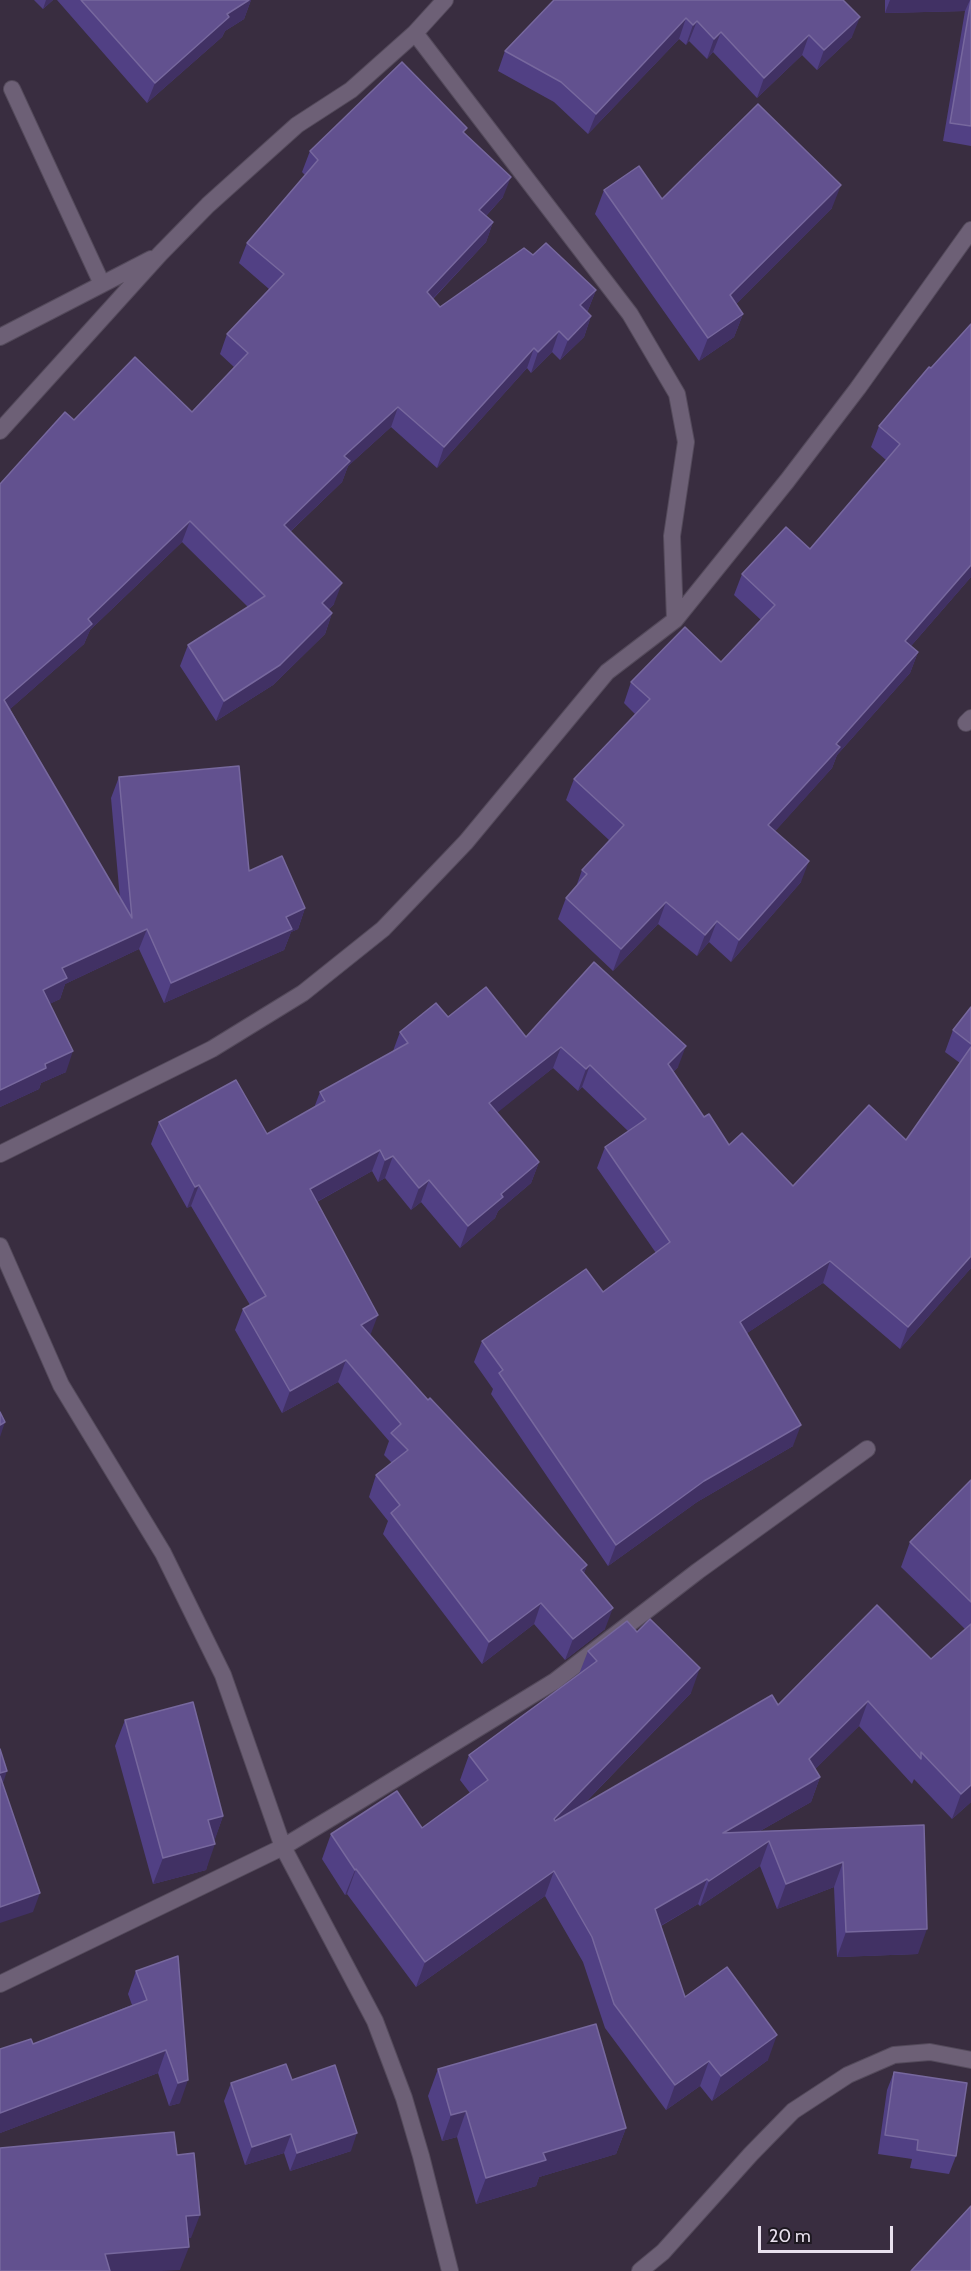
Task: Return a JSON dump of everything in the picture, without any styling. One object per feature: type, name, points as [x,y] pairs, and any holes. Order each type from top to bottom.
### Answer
[{"type":"street","points":[[0,431],[208,205],[297,125],[351,90],[415,33],[445,0]]},
{"type":"street","points":[[415,33],[630,314],[677,394],[686,442],[672,536],[675,620]]},
{"type":"street","points":[[12,89],[102,284]]},
{"type":"street","points":[[0,1154],[212,1049],[303,993],[383,929],[466,842],[607,672],[675,620],[787,481],[858,388],[971,230]]},
{"type":"street","points":[[0,337],[160,255]]},
{"type":"street","points":[[0,1246],[60,1385],[163,1553],[223,1676],[283,1847],[375,2021],[404,2098],[450,2271]]},
{"type":"street","points":[[0,1984],[283,1847],[555,1681],[698,1571],[867,1449]]},
{"type":"street","points":[[640,2271],[663,2252],[793,2111],[848,2075],[894,2055],[930,2052],[971,2060]]},
{"type":"building","points":[[81,0],[249,0],[227,14],[229,17],[155,83]]},
{"type":"building","points":[[554,0],[843,0],[860,17],[824,50],[809,35],[764,78],[721,32],[714,39],[697,21],[693,25],[686,18],[596,114],[561,82],[505,51]]},
{"type":"building","points":[[971,0],[971,126],[950,123]]},
{"type":"building","points":[[402,62],[467,128],[463,132],[511,177],[479,210],[493,222],[427,292],[440,307],[524,248],[533,255],[546,243],[596,290],[580,305],[591,316],[568,340],[559,331],[538,352],[534,348],[444,447],[398,407],[344,456],[350,461],[284,525],[342,583],[322,603],[332,613],[280,665],[224,701],[188,645],[265,596],[190,521],[88,619],[92,624],[4,700],[132,918],[119,777],[239,766],[249,871],[282,856],[305,908],[286,917],[292,929],[171,983],[147,929],[62,968],[67,978],[43,990],[73,1051],[45,1064],[46,1068],[0,1090],[0,484],[65,412],[74,420],[135,357],[192,412],[248,353],[227,334],[284,274],[247,243],[318,160],[310,151]]},
{"type":"building","points":[[758,104],[841,185],[730,295],[743,314],[708,338],[604,190],[639,166],[662,199]]},
{"type":"building","points":[[971,324],[971,565],[905,641],[918,652],[836,744],[840,747],[768,825],[809,861],[739,940],[717,921],[705,935],[666,902],[621,949],[566,898],[587,874],[582,870],[624,825],[574,779],[650,699],[631,682],[685,627],[721,662],[775,605],[742,574],[786,527],[810,549],[900,444],[879,426],[929,367],[931,368]]},
{"type":"building","points":[[594,962],[686,1046],[668,1064],[704,1117],[709,1114],[729,1145],[742,1133],[793,1186],[869,1105],[906,1140],[971,1047],[971,1256],[908,1327],[830,1261],[740,1322],[801,1425],[704,1481],[616,1545],[499,1373],[503,1370],[482,1341],[586,1269],[603,1292],[670,1242],[605,1147],[646,1119],[590,1065],[586,1069],[561,1047],[489,1103],[539,1162],[501,1194],[503,1197],[468,1226],[429,1180],[419,1188],[393,1156],[385,1160],[380,1150],[310,1189],[378,1315],[361,1325],[428,1400],[430,1398],[587,1565],[581,1570],[613,1608],[573,1639],[541,1603],[489,1642],[391,1513],[400,1505],[376,1475],[408,1450],[391,1433],[401,1424],[346,1360],[290,1391],[243,1309],[266,1296],[199,1185],[195,1187],[159,1122],[236,1080],[267,1134],[325,1101],[320,1092],[408,1043],[400,1032],[436,1003],[448,1017],[486,987],[526,1037]]},
{"type":"building","points":[[971,1007],[971,1044],[953,1030]]},
{"type":"building","points":[[0,1412],[5,1422],[0,1425]]},
{"type":"building","points":[[971,1480],[971,1602],[910,1542]]},
{"type":"building","points":[[877,1605],[931,1659],[971,1624],[971,1785],[961,1794],[921,1752],[921,1759],[868,1701],[809,1759],[820,1777],[723,1833],[924,1825],[927,1929],[846,1932],[843,1862],[786,1884],[769,1841],[709,1881],[707,1879],[655,1909],[685,1997],[727,1967],[777,2035],[721,2076],[709,2061],[675,2085],[614,2004],[592,1937],[554,1871],[425,1962],[355,1870],[331,1834],[397,1791],[422,1828],[488,1780],[469,1755],[597,1661],[588,1651],[627,1621],[637,1632],[650,1619],[700,1668],[554,1819],[555,1821],[772,1695],[778,1705]]},
{"type":"building","points":[[193,1702],[223,1816],[208,1820],[215,1844],[163,1858],[125,1720]]},
{"type":"building","points":[[0,1749],[7,1771],[0,1773]]},
{"type":"building","points":[[0,1776],[40,1893],[0,1907]]},
{"type":"building","points":[[178,1956],[188,2080],[178,2083],[166,2050],[0,2113],[0,2049],[31,2039],[33,2044],[147,2000],[136,1971]]},
{"type":"building","points":[[596,2024],[626,2128],[543,2153],[546,2160],[486,2178],[466,2111],[451,2115],[438,2069]]},
{"type":"building","points":[[286,2064],[292,2080],[335,2065],[357,2133],[297,2153],[291,2134],[252,2147],[231,2083]]},
{"type":"building","points":[[894,2072],[967,2083],[956,2156],[917,2150],[918,2140],[885,2135]]},
{"type":"building","points":[[174,2132],[177,2155],[194,2153],[200,2215],[186,2216],[189,2247],[105,2254],[110,2271],[0,2271],[0,2148]]},
{"type":"building","points":[[971,2206],[971,2271],[911,2271]]}]
